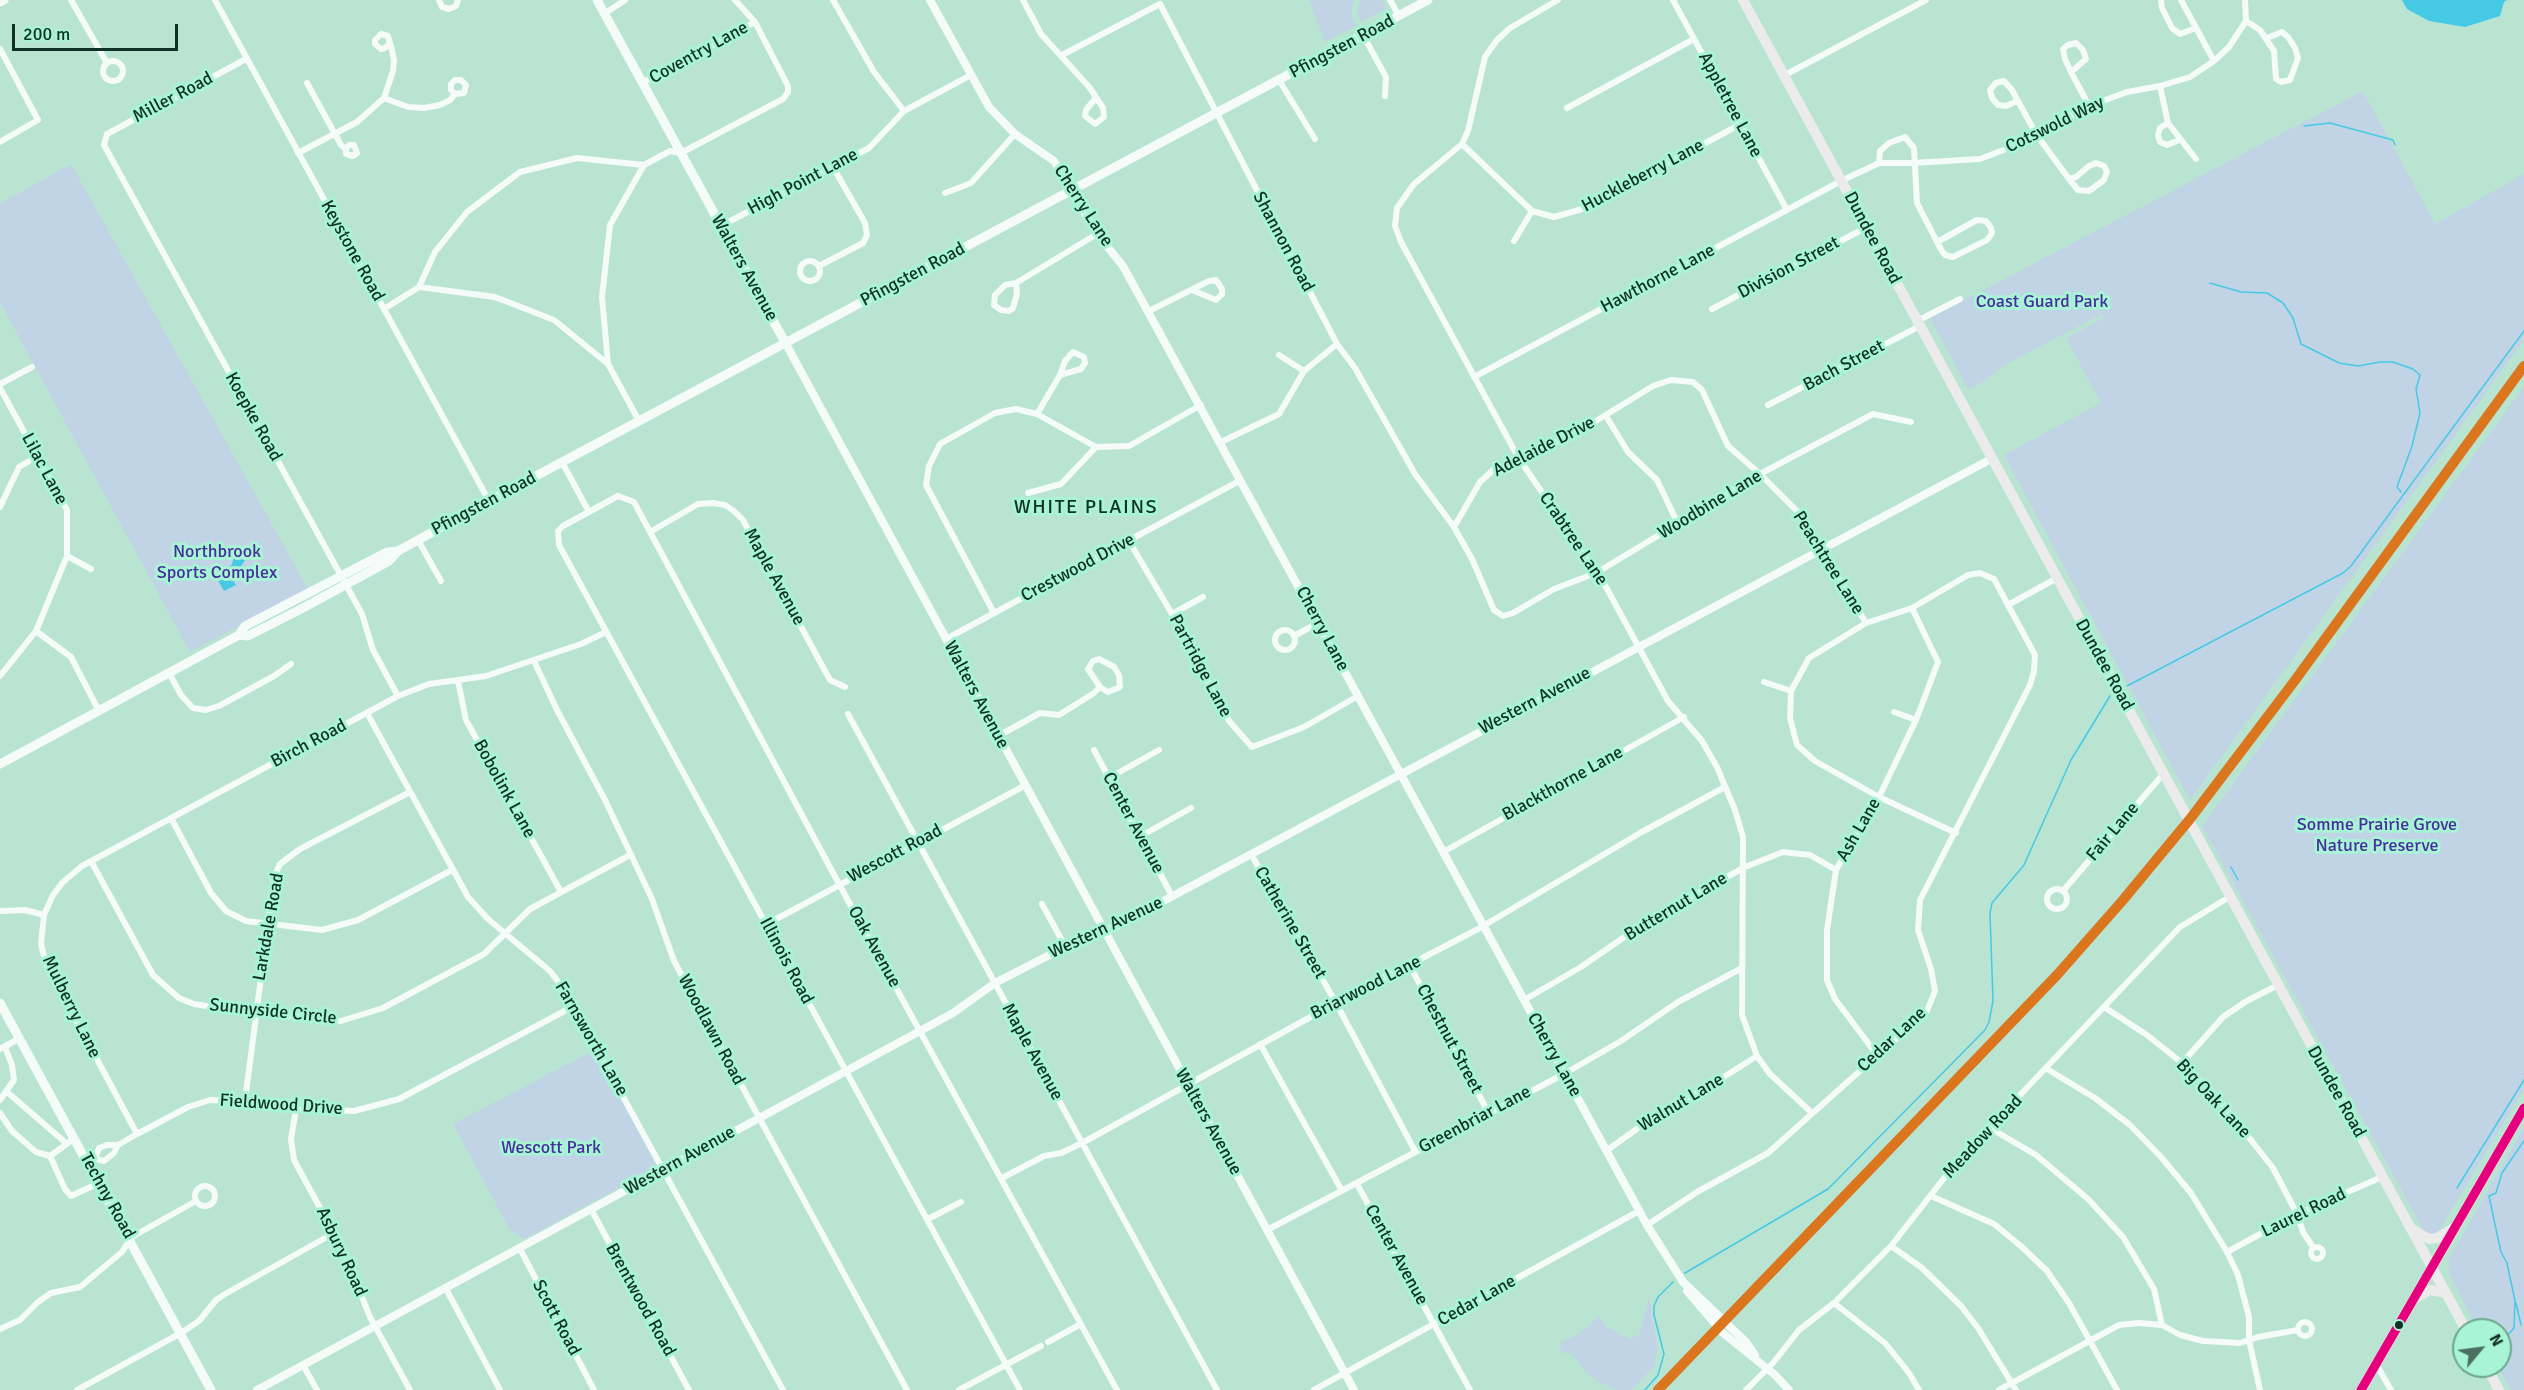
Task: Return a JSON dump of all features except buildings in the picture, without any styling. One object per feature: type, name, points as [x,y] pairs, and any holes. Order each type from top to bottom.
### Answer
[{"type":"main road","points":[[0,2],[4,0]]},
{"type":"main road","name":"Walters Avenue","points":[[597,0],[786,344]]},
{"type":"main road","name":"Pfingsten Road","points":[[239,635],[249,636],[303,608],[387,552],[398,551],[1428,0]]},
{"type":"main road","name":"Dundee Road","points":[[1743,0],[2460,1318]]},
{"type":"main road","name":"Pfingsten Road","points":[[0,764],[239,635],[245,626],[297,599],[343,580]]},
{"type":"main road","points":[[297,599],[303,608]]},
{"type":"main road","name":"Techny Road","points":[[0,1003],[20,1038],[70,1141],[92,1161],[99,1182],[212,1390]]},
{"type":"main road","points":[[2361,1390],[2524,1108]]},
{"type":"main road","points":[[2410,1228],[2429,1239],[2437,1238],[2455,1228]]},
{"type":"main road","points":[[2413,1300],[2430,1290],[2446,1293]]},
{"type":"street","points":[[71,0],[107,63]]},
{"type":"street","name":"Keystone Road","points":[[215,0],[489,501]]},
{"type":"street","points":[[439,0],[442,7],[449,9],[456,6],[458,0]]},
{"type":"street","points":[[604,14],[625,0]]},
{"type":"street","points":[[639,421],[609,364],[602,297],[610,225],[644,165],[670,151],[681,153],[783,99],[788,92],[788,86],[755,22],[735,0]]},
{"type":"street","points":[[833,0],[874,72],[904,111]]},
{"type":"street","name":"Cherry Lane","points":[[930,0],[989,107],[1015,134],[1054,161],[1097,234],[1123,266],[1201,405],[1639,1211],[1695,1302],[1719,1322]]},
{"type":"street","points":[[1023,0],[1041,34],[1090,88],[1095,99]]},
{"type":"street","points":[[1390,0],[1399,16]]},
{"type":"street","points":[[1540,0],[1544,8]]},
{"type":"street","points":[[1514,241],[1532,211],[1462,144],[1468,131],[1485,57],[1497,40],[1510,28],[1558,0]]},
{"type":"street","name":"Appletree Lane","points":[[1673,0],[1787,210]]},
{"type":"street","points":[[1785,75],[1926,0]]},
{"type":"street","points":[[2161,0],[2162,8],[2172,28],[2180,34],[2196,28]]},
{"type":"street","points":[[2181,0],[2214,61]]},
{"type":"street","points":[[2246,0],[2246,21],[2260,30],[2274,51],[2276,79],[2281,82],[2290,80],[2298,58],[2295,48],[2282,32],[2267,38]]},
{"type":"street","name":"Shannon Road","points":[[1062,55],[1160,4],[1337,345],[1355,368],[1415,474],[1454,526],[1472,559],[1494,610],[1503,616],[1513,613]]},
{"type":"street","name":"Cotswold Way","points":[[1841,181],[1880,163],[1980,159],[2036,134],[2089,106],[2127,92],[2160,86],[2190,77],[2214,61],[2229,47],[2246,21]]},
{"type":"street","name":"Coventry Lane","points":[[642,83],[755,22]]},
{"type":"street","points":[[1363,35],[1386,77],[1385,96]]},
{"type":"street","points":[[1567,108],[1694,39]]},
{"type":"street","points":[[298,153],[357,122],[384,98],[393,71],[394,61],[390,43]]},
{"type":"street","points":[[2071,72],[2086,59],[2083,50],[2076,43],[2063,49],[2065,59],[2071,72],[2089,106]]},
{"type":"street","points":[[0,49],[38,120],[0,142]]},
{"type":"street","name":"Miller Road","points":[[103,140],[107,134],[246,59]]},
{"type":"street","name":"High Point Lane","points":[[721,226],[869,148],[904,111],[971,75]]},
{"type":"street","points":[[1279,80],[1315,139]]},
{"type":"street","points":[[2017,100],[2006,106],[1998,105],[1992,98],[1990,90],[1996,83],[2004,81],[2012,90],[2036,134],[2068,179],[2078,190],[2089,190],[2104,180],[2107,172],[2104,166],[2096,163],[2088,166],[2076,177],[2068,179]]},
{"type":"street","points":[[307,83],[334,134],[341,145],[346,148]]},
{"type":"street","points":[[2160,86],[2168,123],[2196,159]]},
{"type":"street","points":[[384,98],[408,107],[424,108],[440,105],[450,100],[455,94]]},
{"type":"street","points":[[2168,123],[2160,128],[2158,135],[2160,142],[2167,145],[2179,140]]},
{"type":"street","name":"Huckleberry Lane","points":[[1532,211],[1554,217],[1582,209],[1741,124]]},
{"type":"street","points":[[945,193],[970,183],[1015,134]]},
{"type":"street","points":[[1880,163],[1880,151],[1889,143],[1905,137],[1914,147],[1917,203],[1937,242],[1945,255],[1953,257],[1987,240],[1992,233],[1991,228],[1986,221],[1977,220],[1937,242]]},
{"type":"street","name":"Koepke Road","points":[[103,140],[140,214],[362,614],[373,650],[398,696]]},
{"type":"street","name":"Crabtree Lane","points":[[1462,144],[1414,184],[1397,208],[1395,226],[1401,242],[1518,457],[1606,587],[1668,701],[1684,717],[1702,741],[1725,787],[1743,837],[1745,867],[1742,1015],[1757,1056],[1770,1074],[1812,1113]]},
{"type":"street","points":[[384,309],[419,287],[435,252],[467,212],[520,172],[577,158],[644,165]]},
{"type":"street","points":[[819,266],[863,243],[867,235],[865,223],[833,167]]},
{"type":"street","name":"Hawthorne Lane","points":[[1474,377],[1841,181]]},
{"type":"street","name":"Division Street","points":[[1712,309],[1866,226]]},
{"type":"street","points":[[1016,283],[1017,294],[1013,308],[1009,311],[1001,310],[994,305],[995,295],[1005,285],[1016,283],[1097,234]]},
{"type":"street","points":[[1149,311],[1192,290],[1216,280],[1220,282],[1222,294],[1216,300],[1192,290]]},
{"type":"street","points":[[419,287],[495,297],[554,320],[609,364]]},
{"type":"street","name":"Bach Street","points":[[1768,405],[1960,299]]},
{"type":"street","name":"Walters Avenue","points":[[786,344],[1354,1390]]},
{"type":"street","points":[[1221,442],[1279,414],[1304,371],[1337,345]]},
{"type":"street","points":[[1037,414],[1060,375],[1061,368],[1073,352],[1077,351],[1084,357],[1085,363],[1081,369],[1060,375]]},
{"type":"street","points":[[1279,355],[1304,371]]},
{"type":"street","points":[[0,386],[32,367]]},
{"type":"street","name":"Peachtree Lane","points":[[1653,386],[1671,380],[1693,382],[1701,390],[1728,446],[1803,517],[1866,623],[1809,658],[1798,673],[1791,691],[1790,718],[1797,745],[1815,761],[1879,797],[1956,833]]},
{"type":"street","name":"Lilac Lane","points":[[0,386],[67,510],[67,556]]},
{"type":"street","name":"Adelaide Drive","points":[[1454,526],[1480,482],[1493,470],[1578,432],[1653,386]]},
{"type":"street","points":[[994,613],[926,485],[929,466],[940,444],[995,413],[1016,409],[1037,414],[1096,447],[1129,446],[1201,405]]},
{"type":"street","name":"Woodbine Lane","points":[[1513,613],[1554,589],[1596,573],[1760,474],[1873,414],[1911,422]]},
{"type":"street","points":[[1606,416],[1628,452],[1657,480],[1678,524]]},
{"type":"street","points":[[1028,494],[1061,484],[1096,447]]},
{"type":"street","points":[[0,507],[19,467],[38,456]]},
{"type":"street","name":"Western Avenue","points":[[257,1390],[953,1013],[995,983],[1065,946],[1103,929],[1111,929],[1993,458]]},
{"type":"street","points":[[562,462],[589,512]]},
{"type":"street","name":"Crestwood Drive","points":[[946,639],[1241,480]]},
{"type":"street","name":"Oak Avenue","points":[[589,512],[618,496],[634,502],[839,884],[1117,1390]]},
{"type":"street","name":"Maple Avenue","points":[[650,532],[698,504],[725,505],[734,511],[743,520],[830,680],[845,687]]},
{"type":"street","name":"Illinois Road","points":[[589,512],[558,531],[559,545],[1020,1390]]},
{"type":"street","points":[[418,540],[441,582]]},
{"type":"street","name":"Partridge Lane","points":[[1129,541],[1172,614],[1229,721],[1252,747],[1304,727],[1358,696]]},
{"type":"street","points":[[0,676],[36,631],[67,556],[91,569]]},
{"type":"street","points":[[1866,623],[1912,608],[1968,575],[1980,573],[1994,579],[2007,605],[2057,578]]},
{"type":"street","points":[[1172,614],[1203,597]]},
{"type":"street","name":"Cedar Lane","points":[[1647,1225],[1697,1192],[1768,1153],[1927,1011],[1935,991],[1931,969],[1918,930],[1920,900],[2030,685],[2034,671],[2035,655],[2007,605]]},
{"type":"street","name":"Ash Lane","points":[[1877,1054],[1846,1017],[1827,980],[1827,930],[1836,870],[1879,797],[1916,720],[1938,662],[1912,608]]},
{"type":"street","points":[[1294,636],[1318,623]]},
{"type":"street","points":[[36,631],[70,657],[99,711]]},
{"type":"street","name":"Birch Road","points":[[44,915],[53,895],[63,882],[91,861],[398,696],[429,684],[486,676],[581,644],[606,632]]},
{"type":"street","points":[[1099,659],[1114,667],[1121,681],[1120,687],[1115,691],[1108,692],[1100,687],[1088,669],[1093,661],[1099,659]]},
{"type":"street","name":"Woodlawn Road","points":[[534,661],[557,710],[605,800],[652,899],[674,961],[907,1390]]},
{"type":"street","points":[[169,673],[181,695],[193,708],[206,710],[219,706],[291,664]]},
{"type":"street","name":"Bobolink Lane","points":[[458,681],[466,720],[561,892]]},
{"type":"street","points":[[1764,682],[1791,691]]},
{"type":"street","points":[[998,736],[1040,713],[1059,714],[1100,687]]},
{"type":"street","points":[[1894,712],[1916,720]]},
{"type":"street","name":"Farnsworth Lane","points":[[367,713],[452,870],[475,906],[558,979],[783,1390]]},
{"type":"street","name":"Maple Avenue","points":[[848,714],[1217,1390]]},
{"type":"street","name":"Blackthorne Lane","points":[[1443,852],[1684,717]]},
{"type":"street","name":"Center Avenue","points":[[1094,750],[1172,896]]},
{"type":"street","points":[[1109,778],[1159,750]]},
{"type":"street","name":"Fair Lane","points":[[2063,891],[2164,773]]},
{"type":"street","name":"Wescott Road","points":[[767,924],[1024,786]]},
{"type":"street","name":"Briarwood Lane","points":[[1002,1178],[1044,1156],[1061,1153],[1082,1143],[1260,1044],[1484,926],[1640,833],[1725,787]]},
{"type":"street","name":"Larkdale Road","points":[[245,1101],[274,877],[280,864],[300,849],[410,792]]},
{"type":"street","points":[[1140,836],[1191,808]]},
{"type":"street","points":[[171,818],[211,894],[226,911],[246,921],[267,925],[322,930],[358,920],[452,870]]},
{"type":"street","name":"Butternut Lane","points":[[1524,1000],[1581,968],[1649,920],[1745,867],[1783,852],[1810,855],[1836,870]]},
{"type":"street","name":"Catherine Street","points":[[1251,854],[1336,1003],[1415,1151]]},
{"type":"street","name":"Sunnyside Circle","points":[[91,861],[153,975],[179,998],[194,1004],[255,1013],[341,1021],[383,1008],[484,954],[514,922],[530,909],[630,855]]},
{"type":"street","name":"Meadow Road","points":[[1746,1390],[1763,1367],[1799,1330],[1833,1303],[1891,1246],[1959,1159],[2180,927],[2231,896]]},
{"type":"street","points":[[1042,904],[1065,946]]},
{"type":"street","points":[[0,911],[26,910],[44,915]]},
{"type":"street","name":"Mulberry Lane","points":[[44,915],[41,944],[46,964],[137,1134]]},
{"type":"street","name":"Chestnut Street","points":[[1410,966],[1488,1112]]},
{"type":"street","name":"Greenbriar Lane","points":[[1267,1230],[1341,1189],[1357,1184],[1488,1112],[1564,1074],[1621,1041],[1678,1002],[1742,968]]},
{"type":"street","points":[[2182,1063],[2223,1017],[2245,1002],[2278,985]]},
{"type":"street","name":"Fieldwood Drive","points":[[92,1161],[104,1161],[114,1153],[118,1145],[137,1134],[188,1107],[210,1100],[245,1101],[296,1109],[354,1111],[399,1099],[574,1006]]},
{"type":"street","name":"Big Oak Lane","points":[[2104,1007],[2147,1035],[2182,1063],[2217,1097],[2273,1168],[2297,1214],[2303,1232],[2313,1247]]},
{"type":"street","points":[[0,1100],[14,1080],[12,1065],[3,1048],[20,1038]]},
{"type":"street","points":[[1260,1044],[1341,1189]]},
{"type":"street","name":"Walnut Lane","points":[[1606,1151],[1659,1113],[1708,1087],[1757,1056]]},
{"type":"street","points":[[2047,1069],[2095,1098],[2130,1125],[2162,1157],[2191,1193],[2227,1252],[2238,1275],[2249,1317],[2250,1340],[2260,1390]]},
{"type":"street","points":[[7,1092],[70,1141],[50,1156]]},
{"type":"street","name":"Asbury Road","points":[[296,1109],[291,1138],[294,1160],[345,1254],[375,1326],[410,1390]]},
{"type":"street","points":[[0,1113],[12,1131],[36,1152],[50,1156],[65,1189],[71,1196],[99,1182]]},
{"type":"street","points":[[1990,1128],[2036,1155],[2088,1199],[2123,1237],[2154,1289],[2162,1325]]},
{"type":"street","name":"Fieldwood Drive","points":[[92,1161],[99,1149],[107,1144],[118,1145]]},
{"type":"street","name":"Laurel Road","points":[[2227,1252],[2297,1214],[2382,1177]]},
{"type":"street","name":"Center Avenue","points":[[1357,1184],[1470,1390]]},
{"type":"street","points":[[1931,1196],[1994,1224],[2047,1271],[2069,1303],[2117,1390]]},
{"type":"street","points":[[0,1329],[20,1320],[51,1293],[80,1287],[122,1252],[130,1239],[196,1201]]},
{"type":"street","points":[[928,1219],[961,1202]]},
{"type":"street","name":"Brentwood Road","points":[[591,1211],[689,1390]]},
{"type":"street","name":"Cedar Lane","points":[[1314,1390],[1639,1211]]},
{"type":"street","points":[[77,1390],[181,1333],[199,1322],[216,1300],[225,1294],[334,1233]]},
{"type":"street","points":[[1891,1246],[1922,1268],[1961,1306],[2016,1390]]},
{"type":"street","name":"Scott Road","points":[[519,1247],[594,1390]]},
{"type":"street","points":[[445,1287],[500,1390]]},
{"type":"street","points":[[1833,1303],[1886,1343],[1919,1390]]},
{"type":"street","points":[[1999,1390],[2119,1325],[2139,1323],[2162,1325],[2180,1335],[2203,1341],[2240,1342],[2298,1330]]},
{"type":"street","points":[[959,1390],[1081,1324]]},
{"type":"street","points":[[1726,1329],[1746,1342],[1763,1367],[1789,1390]]},
{"type":"street","points":[[2376,1364],[2391,1390]]},
{"type":"street","points":[[303,1365],[317,1390]]},
{"type":"green space","points":[[1309,0],[1354,0],[1351,13],[1356,26],[1325,42]]},
{"type":"green space","points":[[1360,0],[1382,0],[1386,8],[1361,22],[1357,11]]},
{"type":"green space","name":"Coast Guard Park","points":[[2363,91],[2435,224],[2524,174],[2524,340],[2190,800],[2004,455],[2101,403],[2066,338],[2104,318],[2102,314],[2001,367],[1985,381],[1968,389],[1930,318]]},
{"type":"green space","name":"Northbrook Sports Complex","points":[[71,164],[308,589],[190,652],[0,302],[0,204]]},
{"type":"green space","name":"Somme Prairie Grove Nature Preserve","points":[[2524,387],[2524,1089],[2436,1236],[2426,1235],[2202,826]]},
{"type":"green space","name":"Wescott Park","points":[[595,1050],[654,1161],[655,1168],[524,1239],[510,1230],[453,1124]]},
{"type":"green space","points":[[2524,1127],[2524,1390],[2511,1390],[2504,1378],[2512,1378],[2512,1318],[2472,1318],[2449,1273],[2450,1257]]},
{"type":"green space","points":[[1649,1298],[1658,1349],[1654,1366],[1632,1390],[1618,1390],[1598,1382],[1582,1368],[1574,1356],[1563,1353],[1559,1346],[1562,1342],[1577,1335],[1599,1316],[1604,1325],[1630,1339],[1639,1335]]},
{"type":"water","points":[[2402,0],[2507,0],[2504,2],[2500,16],[2465,27],[2429,21],[2407,9]]},
{"type":"water","points":[[234,558],[245,560],[238,571],[243,577],[239,577],[236,573],[230,576],[236,585],[224,591],[215,575],[231,566]]},
{"type":"waterway","points":[[2304,126],[2330,123],[2393,140],[2395,145]]},
{"type":"waterway","points":[[2210,283],[2241,292],[2267,293],[2283,303],[2293,318],[2301,344],[2339,363],[2358,366],[2393,362],[2413,369],[2420,375],[2416,389],[2420,413],[2412,446],[2397,487],[2401,492]]},
{"type":"waterway","points":[[2127,686],[2343,573],[2351,566],[2524,331]]},
{"type":"waterway","points":[[1685,1273],[1828,1189],[1985,1030],[1993,1001],[1990,913],[1992,903],[2024,865],[2071,760],[2110,696]]},
{"type":"waterway","points":[[2231,867],[2238,880]]},
{"type":"waterway","points":[[2457,1188],[2524,1080]]},
{"type":"waterway","points":[[2512,1330],[2515,1301],[2507,1263],[2501,1252],[2489,1196],[2496,1193],[2502,1173],[2524,1141]]},
{"type":"waterway","points":[[1645,1390],[1658,1375],[1664,1354],[1654,1315],[1654,1306],[1658,1297],[1673,1282]]},
{"type":"waterway","points":[[2516,1303],[2521,1325]]},
{"type":"transit line","points":[[1658,1390],[2057,975],[2123,900],[2190,819],[2293,683],[2524,366]]},
{"type":"transit line","points":[[2361,1390],[2524,1108]]},
{"type":"district","name":"WHITE PLAINS","points":[[1086,508]]}]
